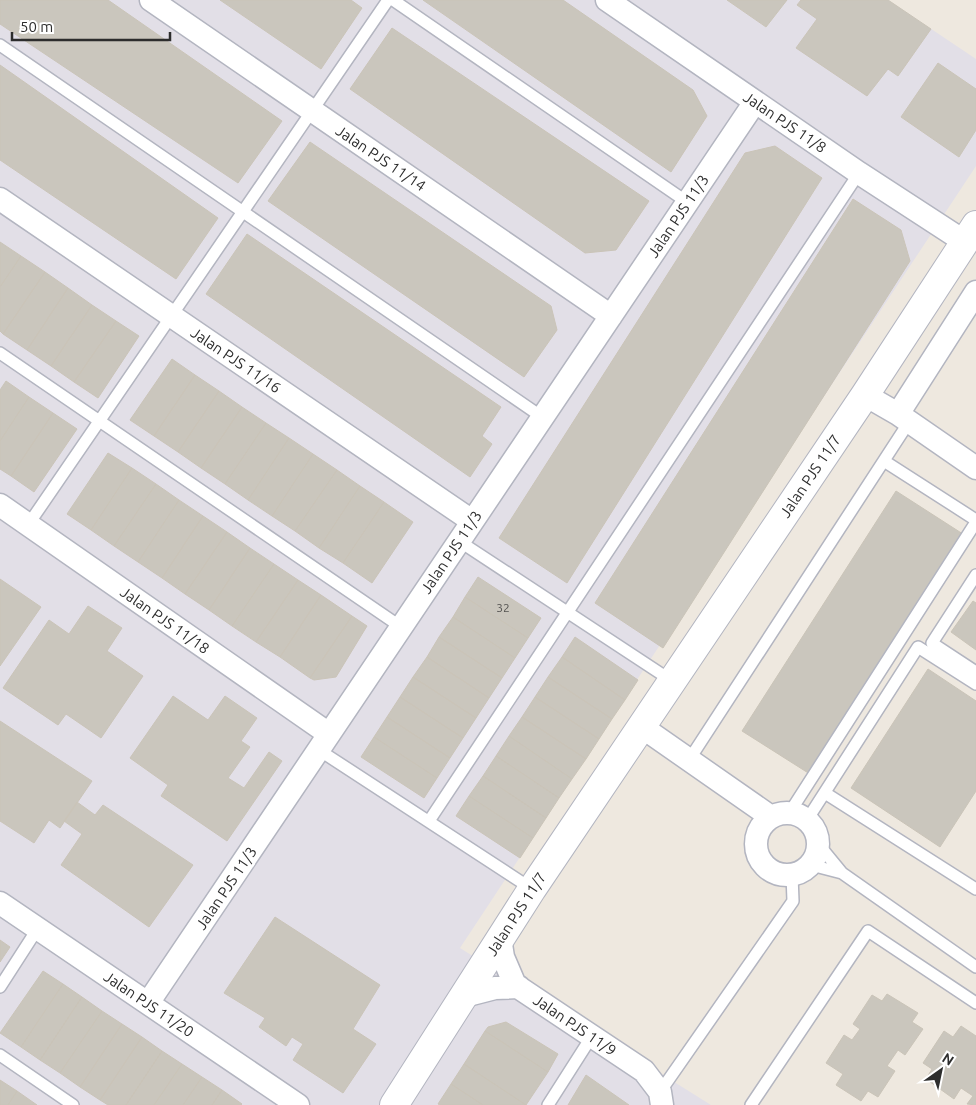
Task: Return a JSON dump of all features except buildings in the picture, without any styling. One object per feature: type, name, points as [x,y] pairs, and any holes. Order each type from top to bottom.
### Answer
[{"type":"street","name":"Jalan PJS 11/14","points":[[151,0],[611,316]]},
{"type":"street","name":"Jalan PJS 11/8","points":[[607,0],[860,173],[970,234]]},
{"type":"street","name":"Jalan PJS 11/3","points":[[148,1003],[755,102]]},
{"type":"street","name":"Jalan PJS 11/16","points":[[0,199],[472,522]]},
{"type":"street","name":"Jalan PJS 11/7","points":[[394,1105],[532,889],[865,395],[970,234]]},
{"type":"street","points":[[904,418],[976,292]]},
{"type":"street","points":[[865,395],[904,418],[976,468]]},
{"type":"street","name":"Jalan PJS 11/18","points":[[0,506],[324,742]]},
{"type":"street","points":[[642,727],[689,760],[789,816],[814,827],[818,836],[807,862],[781,875],[771,871],[763,864],[757,854],[755,843],[757,833],[763,824],[789,816]]},
{"type":"street","name":"Jalan PJS 11/20","points":[[0,903],[298,1105]]},
{"type":"street","name":"Jalan PJS 11/9","points":[[500,938],[503,957],[515,984],[644,1071],[661,1099]]},
{"type":"street","points":[[464,996],[495,988],[520,987]]},
{"type":"lane","points":[[28,525],[388,0]]},
{"type":"lane","points":[[393,0],[687,202]]},
{"type":"lane","points":[[0,44],[542,417]]},
{"type":"lane","points":[[429,821],[860,173]]},
{"type":"lane","points":[[0,353],[401,627]]},
{"type":"lane","points":[[689,760],[884,460],[904,418]]},
{"type":"lane","points":[[789,816],[976,521],[884,460]]},
{"type":"lane","points":[[459,542],[672,681]]},
{"type":"lane","points":[[976,575],[932,642],[976,672]]},
{"type":"lane","points":[[789,816],[825,793],[918,647],[976,684]]},
{"type":"lane","points":[[324,742],[429,821],[532,889]]},
{"type":"lane","points":[[825,793],[976,889]]},
{"type":"lane","points":[[807,862],[842,873],[976,967]]},
{"type":"lane","points":[[807,862],[842,873]]},
{"type":"lane","points":[[661,1099],[793,901],[807,862]]},
{"type":"lane","points":[[0,987],[38,928]]},
{"type":"lane","points":[[751,1105],[868,931],[976,1003]]},
{"type":"lane","points":[[548,1105],[592,1036]]},
{"type":"lane","points":[[0,1055],[73,1105]]},
{"type":"shaded area","points":[[0,0],[888,0],[976,59],[976,166],[460,948],[711,1105],[0,1105]]}]
